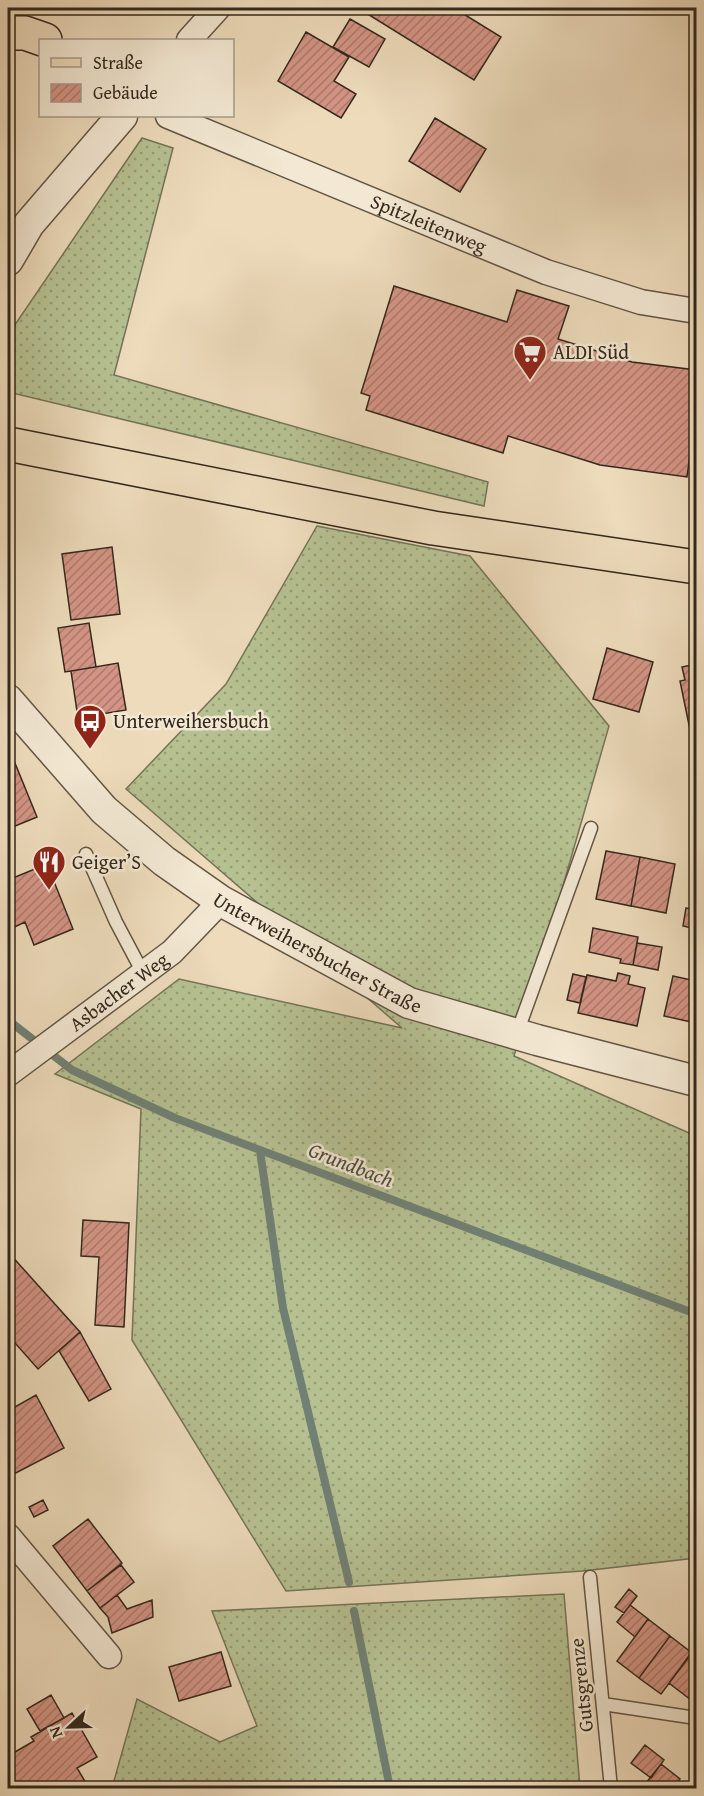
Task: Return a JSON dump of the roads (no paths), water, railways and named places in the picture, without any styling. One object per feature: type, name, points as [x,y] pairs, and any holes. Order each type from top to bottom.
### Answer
[{"type":"main road","points":[[8,33],[25,33],[42,39]]},
{"type":"main road","points":[[8,444],[433,528],[696,567]]},
{"type":"street","points":[[190,39],[219,8]]},
{"type":"street","points":[[8,260],[30,224],[121,117]]},
{"type":"street","name":"Spitzleitenweg","points":[[170,117],[546,272],[641,302],[696,311]]},
{"type":"street","name":"Unterweihersbucher Straße","points":[[8,700],[104,810],[164,861],[221,901],[409,1003],[696,1081]]},
{"type":"street","name":"Asbacher Weg","points":[[8,1074],[172,952],[221,901]]},
{"type":"street","points":[[8,1536],[109,1656]]},
{"type":"lane","points":[[517,1034],[591,828]]},
{"type":"lane","points":[[86,854],[116,922],[143,973]]},
{"type":"lane","name":"Gutsgrenze","points":[[590,1577],[611,1788]]},
{"type":"lane","points":[[603,1704],[696,1718]]},
{"type":"waterway","name":"Grundbach","points":[[8,1020],[72,1070],[175,1118],[696,1314]]},
{"type":"waterway","points":[[260,1151],[283,1308],[349,1582]]},
{"type":"waterway","points":[[354,1611],[390,1788]]},
{"type":"place","name":"ALDI Süd","points":[[530,381]]},
{"type":"place","name":"Unterweihersbuch","points":[[90,750]]},
{"type":"place","name":"Geiger’S","points":[[49,891]]}]
